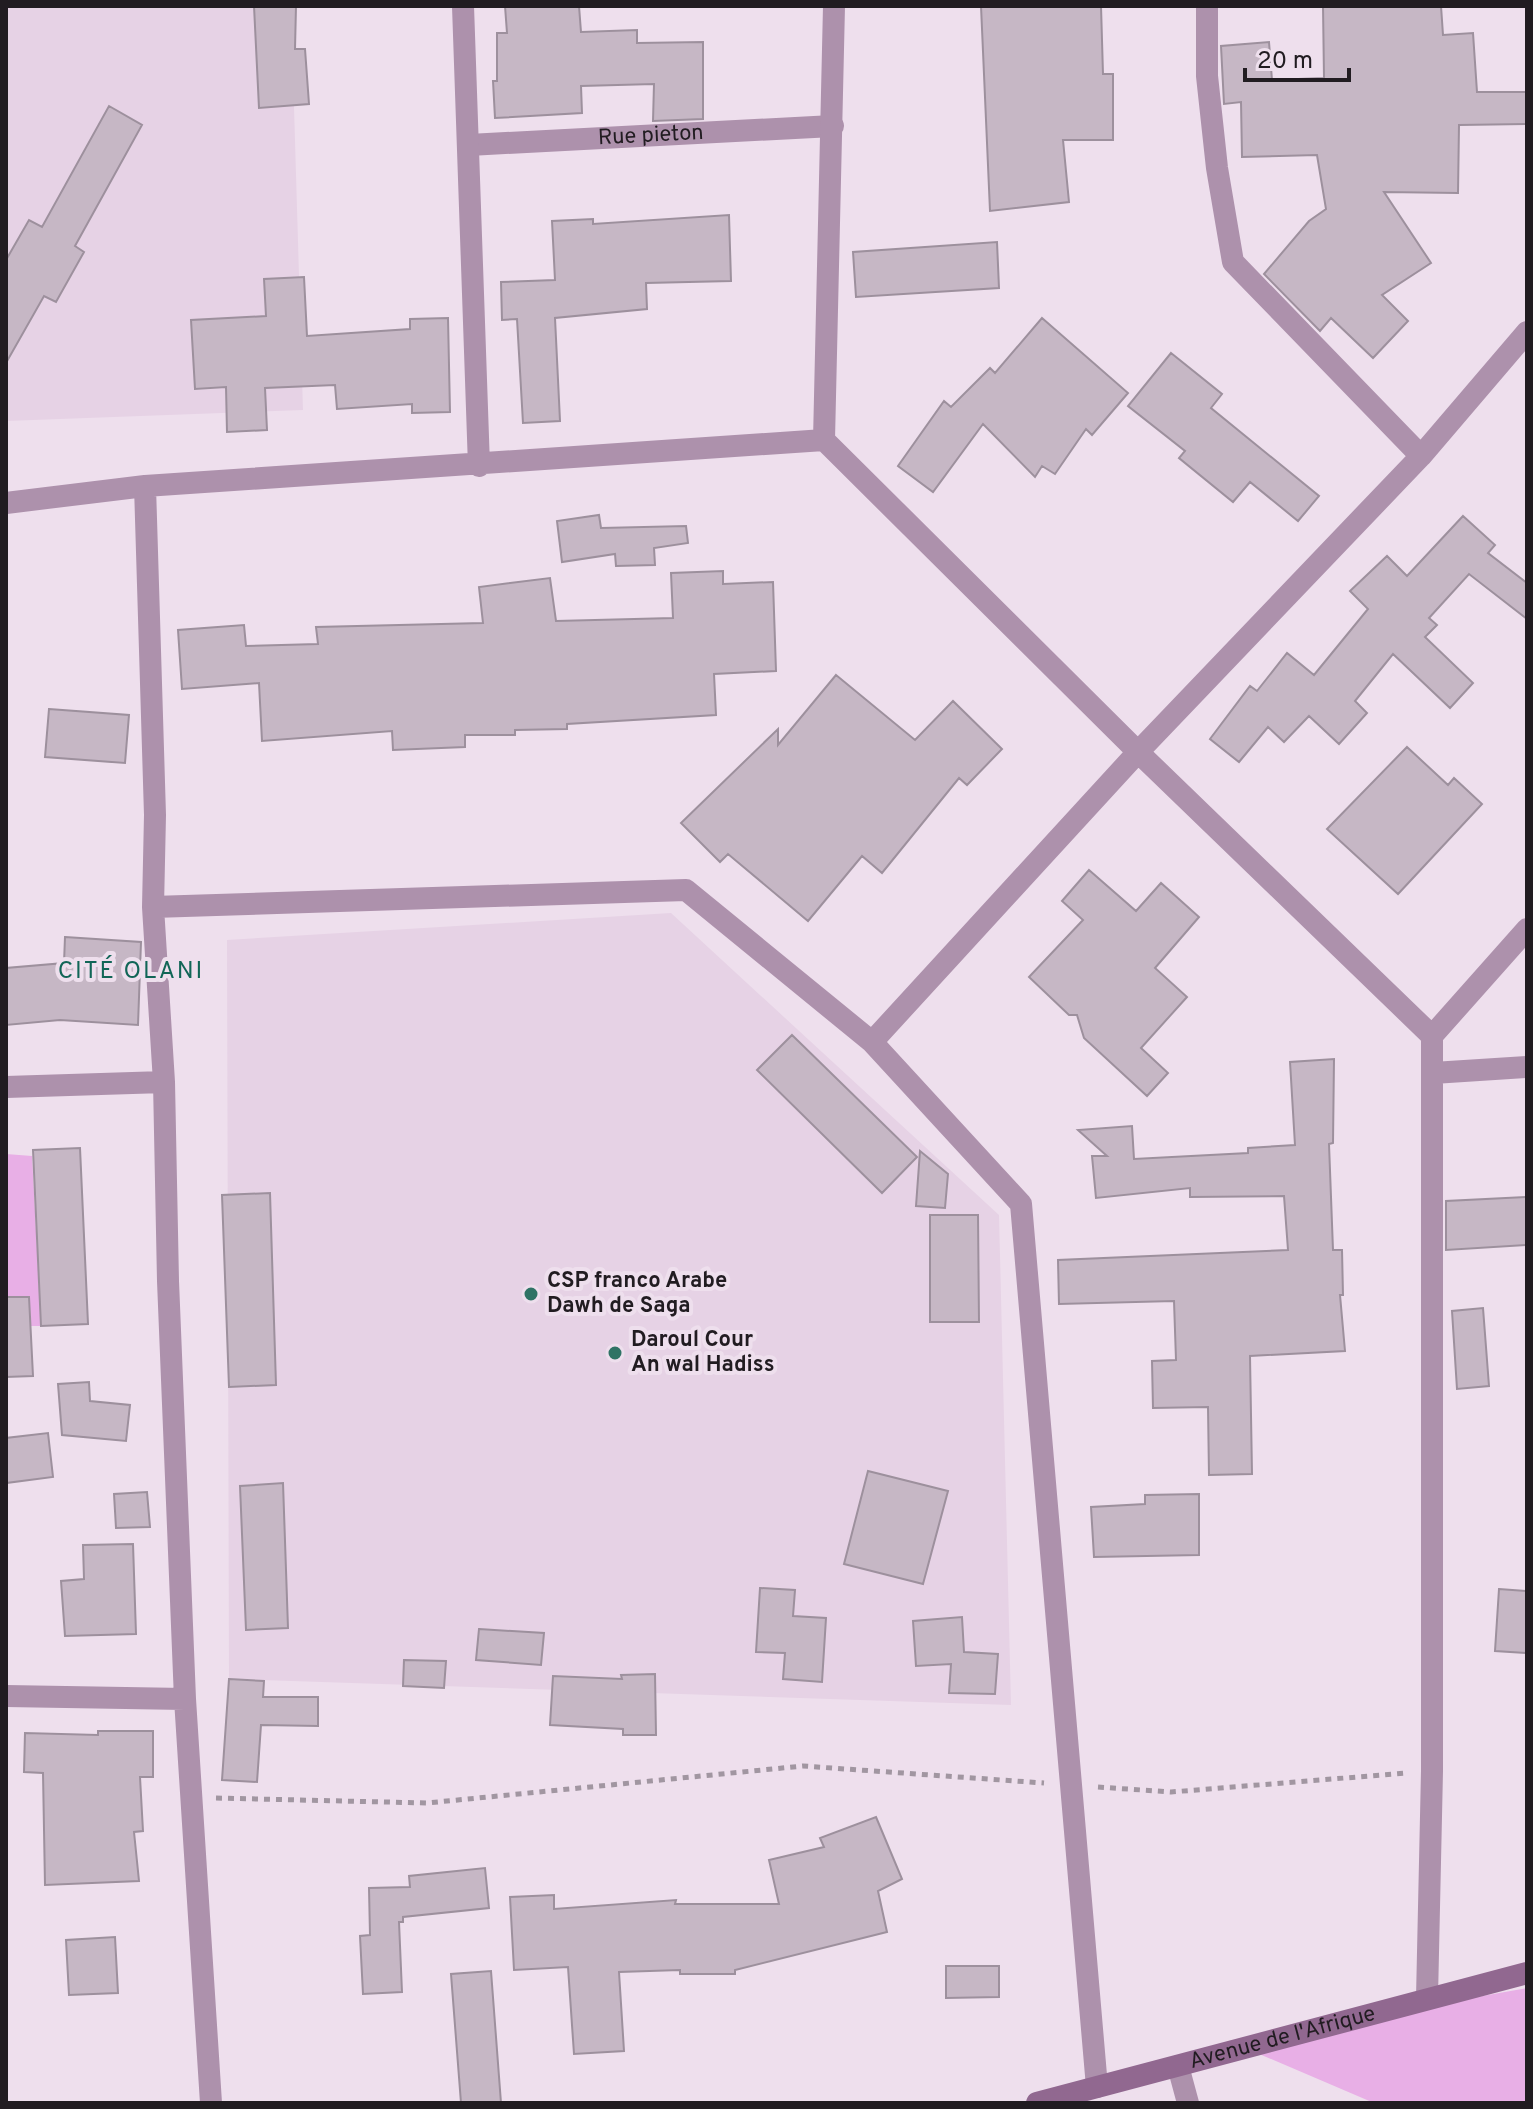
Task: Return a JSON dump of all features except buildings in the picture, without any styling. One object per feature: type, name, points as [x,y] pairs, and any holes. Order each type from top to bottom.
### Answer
[{"type":"main road","name":"Avenue de l'Afrique","points":[[1037,2103],[1527,1973]]},
{"type":"street","points":[[463,6],[479,466]]},
{"type":"street","points":[[834,6],[824,440],[1138,752],[1432,1036]]},
{"type":"street","points":[[1207,6],[1207,76],[1215,153],[1233,262],[1421,456]]},
{"type":"street","name":"Rue pieton","points":[[469,145],[833,126]]},
{"type":"street","points":[[872,1042],[1138,752],[1421,456],[1527,332]]},
{"type":"street","points":[[6,503],[145,486],[479,466],[824,440]]},
{"type":"street","points":[[145,486],[155,815],[153,907],[164,1082],[168,1281],[185,1699],[194,1798],[211,2103]]},
{"type":"street","points":[[153,907],[686,890],[872,1042],[1021,1204],[1097,2087]]},
{"type":"street","points":[[1427,1998],[1432,1771],[1432,1036],[1527,929]]},
{"type":"street","points":[[1433,1073],[1527,1067]]},
{"type":"street","points":[[6,1087],[164,1082]]},
{"type":"street","points":[[6,1696],[185,1699]]},
{"type":"street","points":[[1178,2066],[1188,2103]]},
{"type":"path","points":[[194,1798],[427,1803],[803,1766],[1171,1792],[1432,1771]]},
{"type":"shaded area","points":[[6,6],[291,6],[303,410],[6,421]]},
{"type":"shaded area","name":"Daroul Cour An wal Hadiss","points":[[671,913],[999,1215],[1011,1705],[229,1679],[227,940]]},
{"type":"shaded area","points":[[6,1154],[32,1156],[41,1326],[6,1326]]},
{"type":"shaded area","points":[[1527,1988],[1527,2103],[1374,2103],[1229,2041]]},
{"type":"place","name":"CSP franco Arabe Dawh de Saga","points":[[531,1294]]},
{"type":"place","name":"Daroul Cour An wal Hadiss","points":[[615,1353]]},
{"type":"district","name":"CITÉ OLANI","points":[[131,972]]}]
